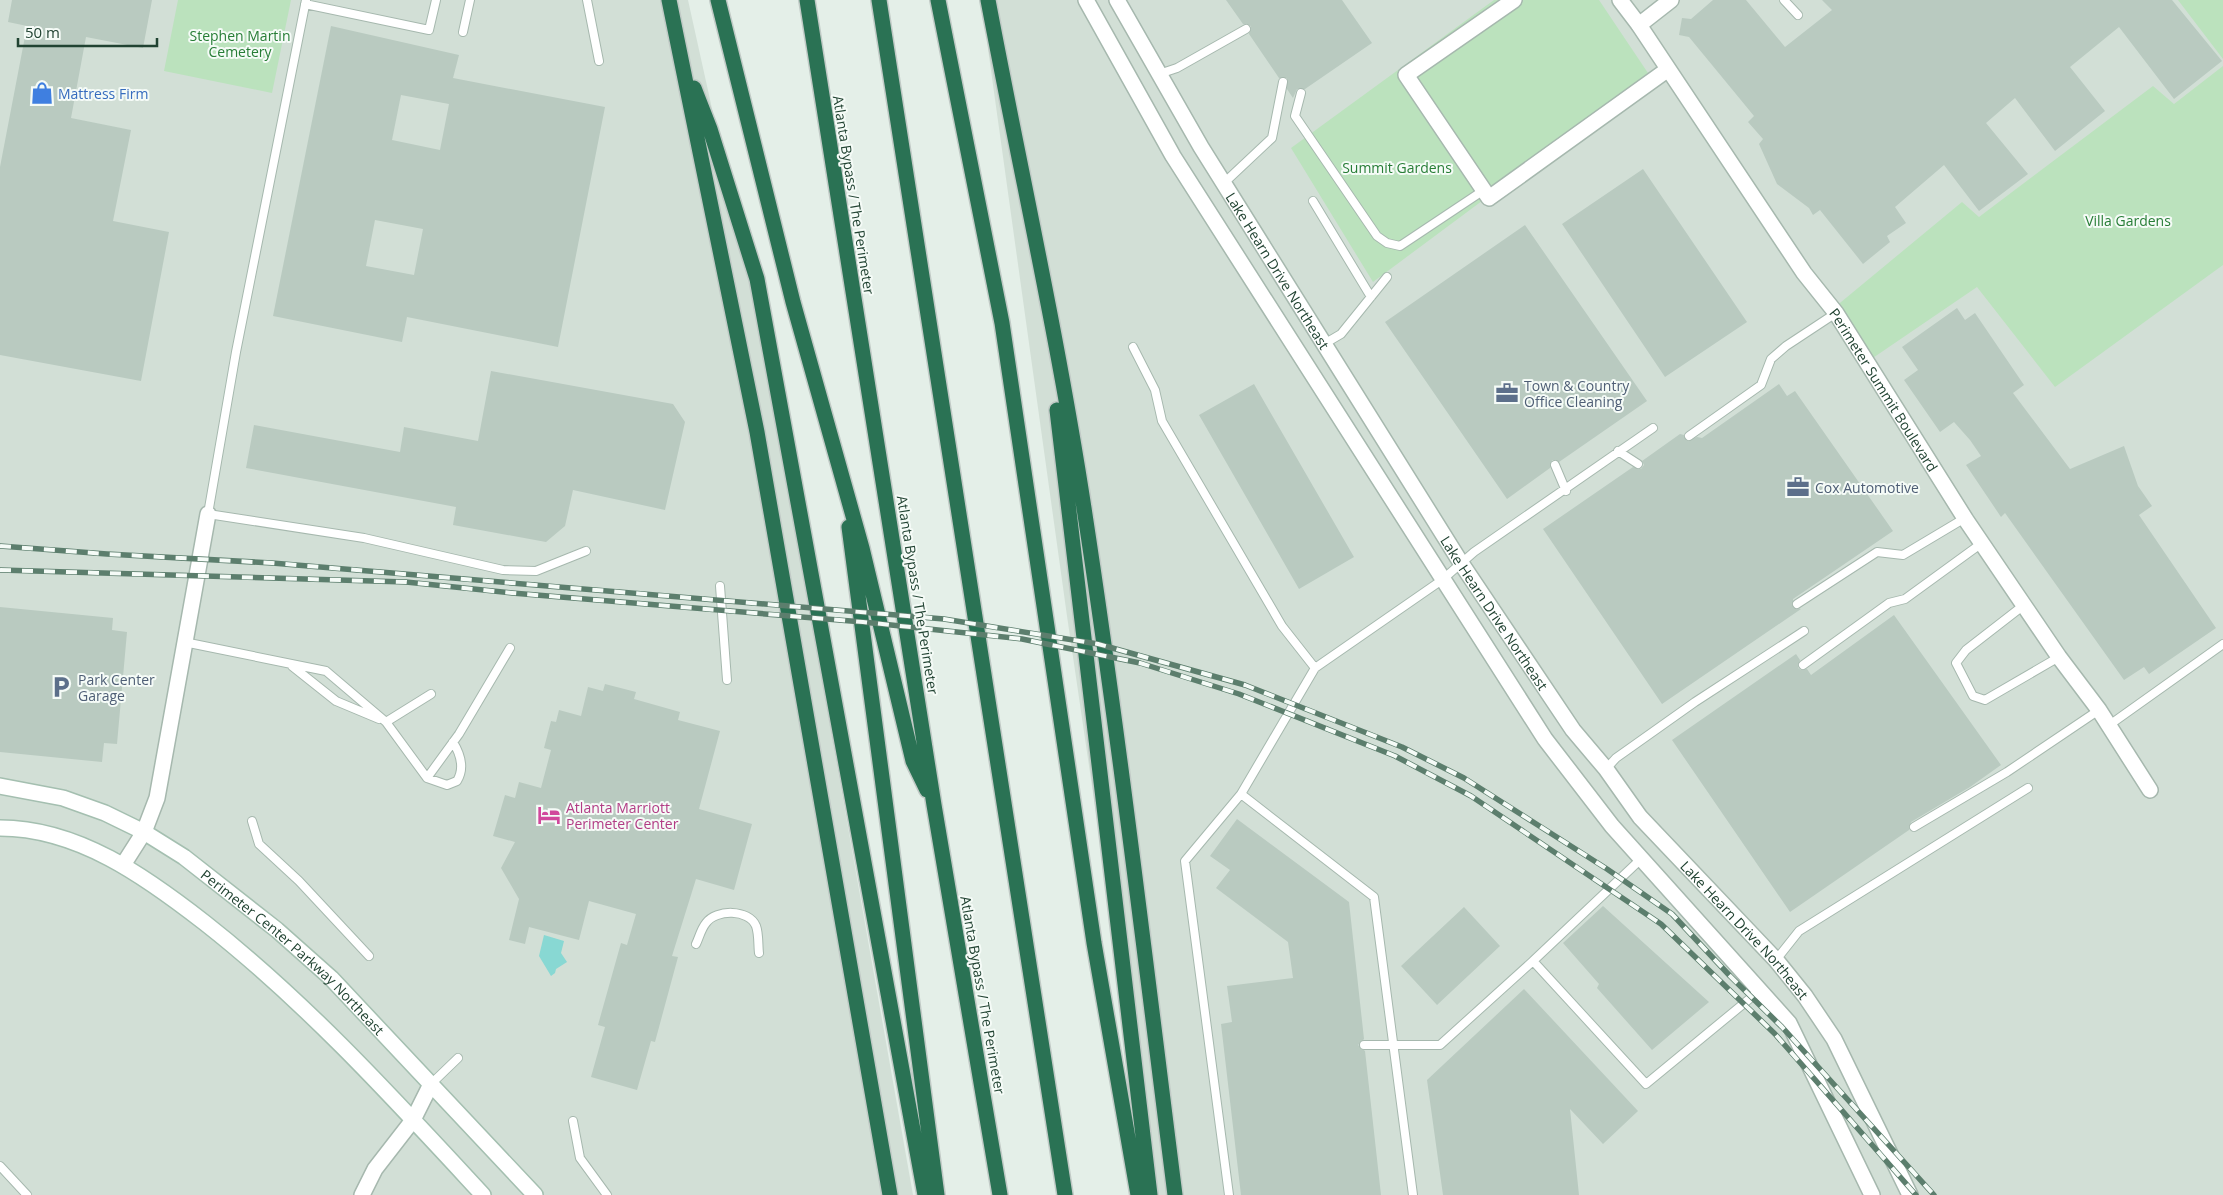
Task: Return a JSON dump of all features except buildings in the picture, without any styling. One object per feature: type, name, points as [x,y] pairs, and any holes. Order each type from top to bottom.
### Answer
[{"type":"highway","points":[[669,0],[757,432],[890,1195]]},
{"type":"highway","points":[[718,0],[794,302],[862,548],[913,761],[934,805]]},
{"type":"highway","name":"Atlanta Bypass / The Perimeter","points":[[807,0],[934,805],[1000,1195]]},
{"type":"highway","points":[[879,0],[1065,1195]]},
{"type":"highway","points":[[938,0],[1002,323],[1094,943],[1138,1195]]},
{"type":"highway","points":[[988,0],[1039,259],[1084,506],[1122,778],[1175,1195]]},
{"type":"highway","points":[[679,49],[710,129],[757,279],[925,1195]]},
{"type":"highway","points":[[1039,259],[1150,1195]]},
{"type":"highway","points":[[841,469],[937,1195]]},
{"type":"street","name":"Lake Hearn Drive Northeast","points":[[1086,0],[1173,156],[1545,739],[1612,826],[1789,1023],[1872,1195]]},
{"type":"street","name":"Lake Hearn Drive Northeast","points":[[1117,0],[1224,183],[1460,563],[1573,730],[1606,769],[1640,817],[1776,960],[1805,996],[1834,1039],[1910,1195]]},
{"type":"street","points":[[1514,0],[1406,75],[1489,198],[1667,70]]},
{"type":"street","name":"Perimeter Summit Boulevard","points":[[1620,0],[1639,25],[1667,70],[1804,273],[1836,313],[1965,518],[2059,657],[2099,710],[2150,790]]},
{"type":"street","points":[[1639,25],[1671,0]]},
{"type":"street","points":[[124,866],[144,832],[157,798],[208,514]]},
{"type":"street","name":"Perimeter Center Parkway Northeast","points":[[0,786],[70,801],[106,813],[144,832],[184,857],[277,930],[331,978],[535,1195]]},
{"type":"street","points":[[0,828],[29,830],[80,845],[124,866],[185,908],[245,955],[297,1000],[483,1195]]},
{"type":"street","points":[[362,1195],[375,1169],[413,1120],[432,1084]]},
{"type":"lane","points":[[436,0],[429,30],[305,2],[236,352],[208,514],[364,538],[503,570],[536,571],[586,551]]},
{"type":"lane","points":[[463,32],[470,0]]},
{"type":"lane","points":[[587,0],[600,61]]},
{"type":"lane","points":[[1784,0],[1798,15]]},
{"type":"lane","points":[[1159,74],[1177,68],[1246,29]]},
{"type":"lane","points":[[1224,183],[1272,138],[1283,82]]},
{"type":"lane","points":[[1301,93],[1295,116],[1377,236],[1387,243],[1400,246],[1484,190]]},
{"type":"lane","points":[[1313,201],[1371,297]]},
{"type":"lane","points":[[1324,344],[1341,334],[1387,277]]},
{"type":"lane","points":[[1689,436],[1761,385],[1771,359],[1786,346],[1836,313]]},
{"type":"lane","points":[[1133,347],[1155,390],[1162,421],[1282,626],[1315,668]]},
{"type":"lane","points":[[1229,1195],[1186,861],[1241,794],[1315,668],[1442,580],[1460,563],[1653,428]]},
{"type":"lane","points":[[1618,451],[1638,464]]},
{"type":"lane","points":[[1554,465],[1566,490]]},
{"type":"lane","points":[[1797,604],[1877,552],[1903,555],[1965,518]]},
{"type":"lane","points":[[1803,664],[1889,603],[1904,599],[1982,543]]},
{"type":"lane","points":[[720,586],[727,680]]},
{"type":"lane","points":[[2024,606],[1966,650],[1956,663],[1973,696],[1985,700],[2059,657]]},
{"type":"lane","points":[[1606,769],[1616,758],[1695,702],[1804,631]]},
{"type":"lane","points":[[184,642],[326,671],[386,722],[427,778],[446,785],[457,781],[462,768],[460,755],[453,742]]},
{"type":"lane","points":[[2108,726],[2223,644]]},
{"type":"lane","points":[[427,778],[453,742],[510,648]]},
{"type":"lane","points":[[290,664],[336,701],[386,722]]},
{"type":"lane","points":[[386,722],[431,694]]},
{"type":"lane","points":[[1914,827],[2006,772],[2099,710]]},
{"type":"lane","points":[[1776,960],[1799,931],[2028,788]]},
{"type":"lane","points":[[1241,794],[1374,897],[1413,1195]]},
{"type":"lane","points":[[252,821],[259,844],[299,881],[369,956]]},
{"type":"lane","points":[[1364,1045],[1440,1045],[1533,961],[1641,859]]},
{"type":"lane","points":[[696,944],[706,922],[720,915],[734,913],[748,917],[756,926],[759,954]]},
{"type":"lane","points":[[1533,961],[1646,1084],[1759,991]]},
{"type":"lane","points":[[432,1084],[458,1058]]},
{"type":"lane","points":[[573,1122],[580,1158],[607,1195]]},
{"type":"lane","points":[[0,1166],[27,1195]]},
{"type":"shaded area","points":[[0,0],[688,0],[757,312],[913,1195],[0,1195]]},
{"type":"shaded area","points":[[983,0],[2223,0],[2223,1195],[1152,1195],[1067,616],[988,49]]},
{"type":"green space","name":"Stephen Martin Cemetery","points":[[178,0],[291,0],[272,93],[164,71]]},
{"type":"green space","name":"Summit Gardens","points":[[1494,0],[1599,0],[1650,76],[1373,282],[1291,148]]},
{"type":"green space","points":[[2178,0],[2223,0],[2223,59]]},
{"type":"green space","name":"Villa Gardens","points":[[2223,66],[2223,265],[2055,387],[1977,287],[1864,364],[1829,312],[1962,202],[1979,217],[2153,86],[2174,104]]},
{"type":"water","points":[[544,935],[564,941],[561,953],[567,962],[556,969],[555,973],[551,976],[539,956]]},
{"type":"railway","points":[[0,546],[272,563],[944,619],[1098,644],[1245,685],[1402,747],[1464,778],[1607,869],[1672,914],[1730,976],[1782,1027],[1934,1195]]},
{"type":"railway","points":[[0,570],[406,582],[512,593],[863,622],[1022,639],[1140,663],[1239,694],[1395,756],[1471,796],[1661,924],[1775,1034],[1916,1195]]},
{"type":"place","name":"Mattress Firm","points":[[42,93]]},
{"type":"place","name":"Town & Country Office Cleaning","points":[[1507,393]]},
{"type":"place","name":"Cox Automotive","points":[[1798,487]]},
{"type":"place","name":"Park Center Garage","points":[[61,687]]},
{"type":"place","name":"Atlanta Marriott Perimeter Center","points":[[549,815]]}]
